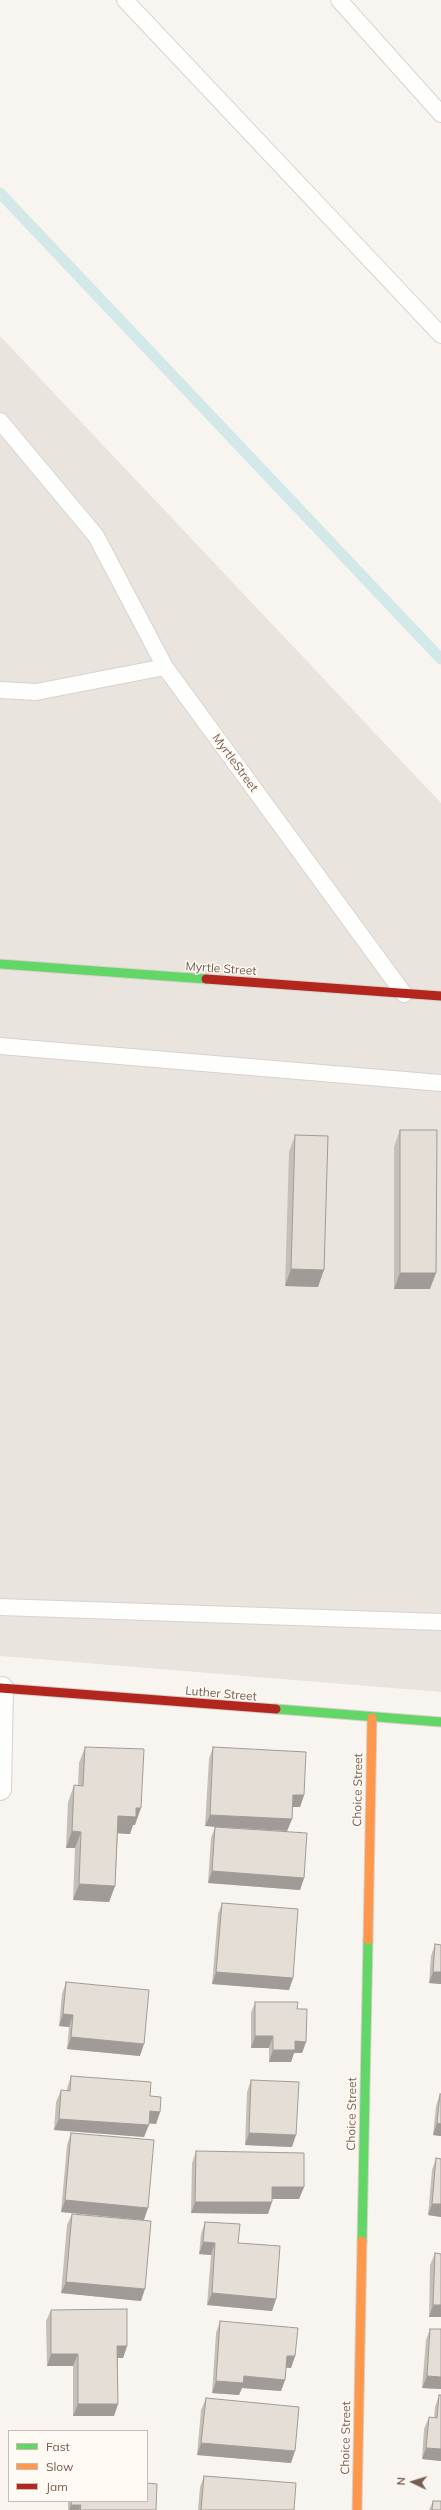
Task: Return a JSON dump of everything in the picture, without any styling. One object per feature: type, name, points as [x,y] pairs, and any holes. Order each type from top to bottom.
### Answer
[{"type":"street","name":"Myrtle Street","points":[[0,964],[441,996]]},
{"type":"street","name":"Luther Street","points":[[1,1688],[372,1718],[441,1722]]},
{"type":"street","points":[[0,1789],[1,1688]]},
{"type":"street","name":"Choice Street","points":[[357,2510],[372,1718]]},
{"type":"lane","points":[[125,0],[441,335]]},
{"type":"lane","points":[[339,0],[441,114]]},
{"type":"lane","name":"MyrtleStreet","points":[[0,421],[96,536],[165,667],[404,994]]},
{"type":"lane","points":[[0,690],[36,692],[165,667]]},
{"type":"lane","points":[[0,1046],[441,1083]]},
{"type":"lane","points":[[0,1606],[441,1622]]},
{"type":"shaded area","points":[[0,336],[441,803],[441,1692],[0,1656]]},
{"type":"building","points":[[400,1130],[437,1130],[436,1273],[400,1273]]},
{"type":"building","points":[[295,1135],[328,1136],[324,1270],[291,1269]]},
{"type":"building","points":[[85,1747],[144,1749],[141,1808],[136,1808],[136,1817],[118,1816],[115,1886],[79,1884],[81,1832],[72,1831],[74,1785],[83,1786]]},
{"type":"building","points":[[213,1747],[306,1752],[304,1795],[293,1795],[292,1819],[210,1815]]},
{"type":"building","points":[[215,1827],[307,1833],[304,1878],[212,1871]]},
{"type":"building","points":[[222,1903],[298,1909],[293,1978],[216,1972]]},
{"type":"building","points":[[435,1944],[441,1945],[441,1972],[433,1972]]},
{"type":"building","points":[[66,1982],[149,1990],[144,2044],[71,2037],[73,2015],[63,2014]]},
{"type":"building","points":[[255,2002],[298,2002],[297,2009],[307,2009],[306,2042],[295,2041],[295,2050],[273,2050],[273,2036],[255,2036]]},
{"type":"building","points":[[71,2076],[151,2082],[150,2096],[161,2097],[160,2112],[150,2111],[149,2125],[59,2119],[61,2090],[70,2091]]},
{"type":"building","points":[[251,2080],[299,2082],[296,2135],[249,2133]]},
{"type":"building","points":[[441,2094],[441,2124],[437,2123]]},
{"type":"building","points":[[71,2133],[154,2140],[148,2208],[65,2200]]},
{"type":"building","points":[[196,2151],[304,2153],[304,2187],[272,2187],[272,2202],[195,2202]]},
{"type":"building","points":[[436,2158],[441,2159],[441,2204],[432,2204]]},
{"type":"building","points":[[72,2214],[151,2221],[145,2289],[66,2282]]},
{"type":"building","points":[[205,2222],[240,2224],[238,2243],[280,2246],[276,2299],[212,2293],[215,2243],[203,2242]]},
{"type":"building","points":[[435,2253],[441,2254],[441,2305],[433,2305]]},
{"type":"building","points":[[127,2309],[127,2346],[117,2346],[118,2404],[78,2404],[78,2354],[51,2354],[51,2310]]},
{"type":"building","points":[[220,2321],[298,2328],[295,2356],[287,2356],[285,2380],[244,2376],[243,2383],[216,2381]]},
{"type":"building","points":[[430,2329],[441,2329],[441,2377],[427,2376]]},
{"type":"building","points":[[439,2395],[441,2395],[441,2449],[426,2448],[429,2417],[437,2418]]},
{"type":"building","points":[[206,2398],[299,2407],[295,2451],[201,2443]]},
{"type":"building","points":[[204,2476],[296,2483],[294,2510],[201,2510]]},
{"type":"building","points":[[148,2483],[157,2484],[156,2510],[80,2510],[81,2505],[71,2505],[72,2502],[148,2502]]},
{"type":"building","points":[[433,2501],[441,2501],[441,2510],[432,2510]]},
{"type":"waterway","points":[[0,193],[441,659]]},
{"type":"traffic: fast","points":[[0,964],[206,979]]},
{"type":"traffic: fast","points":[[276,1709],[441,1722]]},
{"type":"traffic: fast","points":[[362,2241],[368,1940]]},
{"type":"traffic: slow","points":[[368,1940],[372,1718]]},
{"type":"traffic: slow","points":[[357,2510],[362,2241]]},
{"type":"traffic: jam","points":[[206,979],[441,996]]},
{"type":"traffic: jam","points":[[0,1688],[276,1709]]}]
